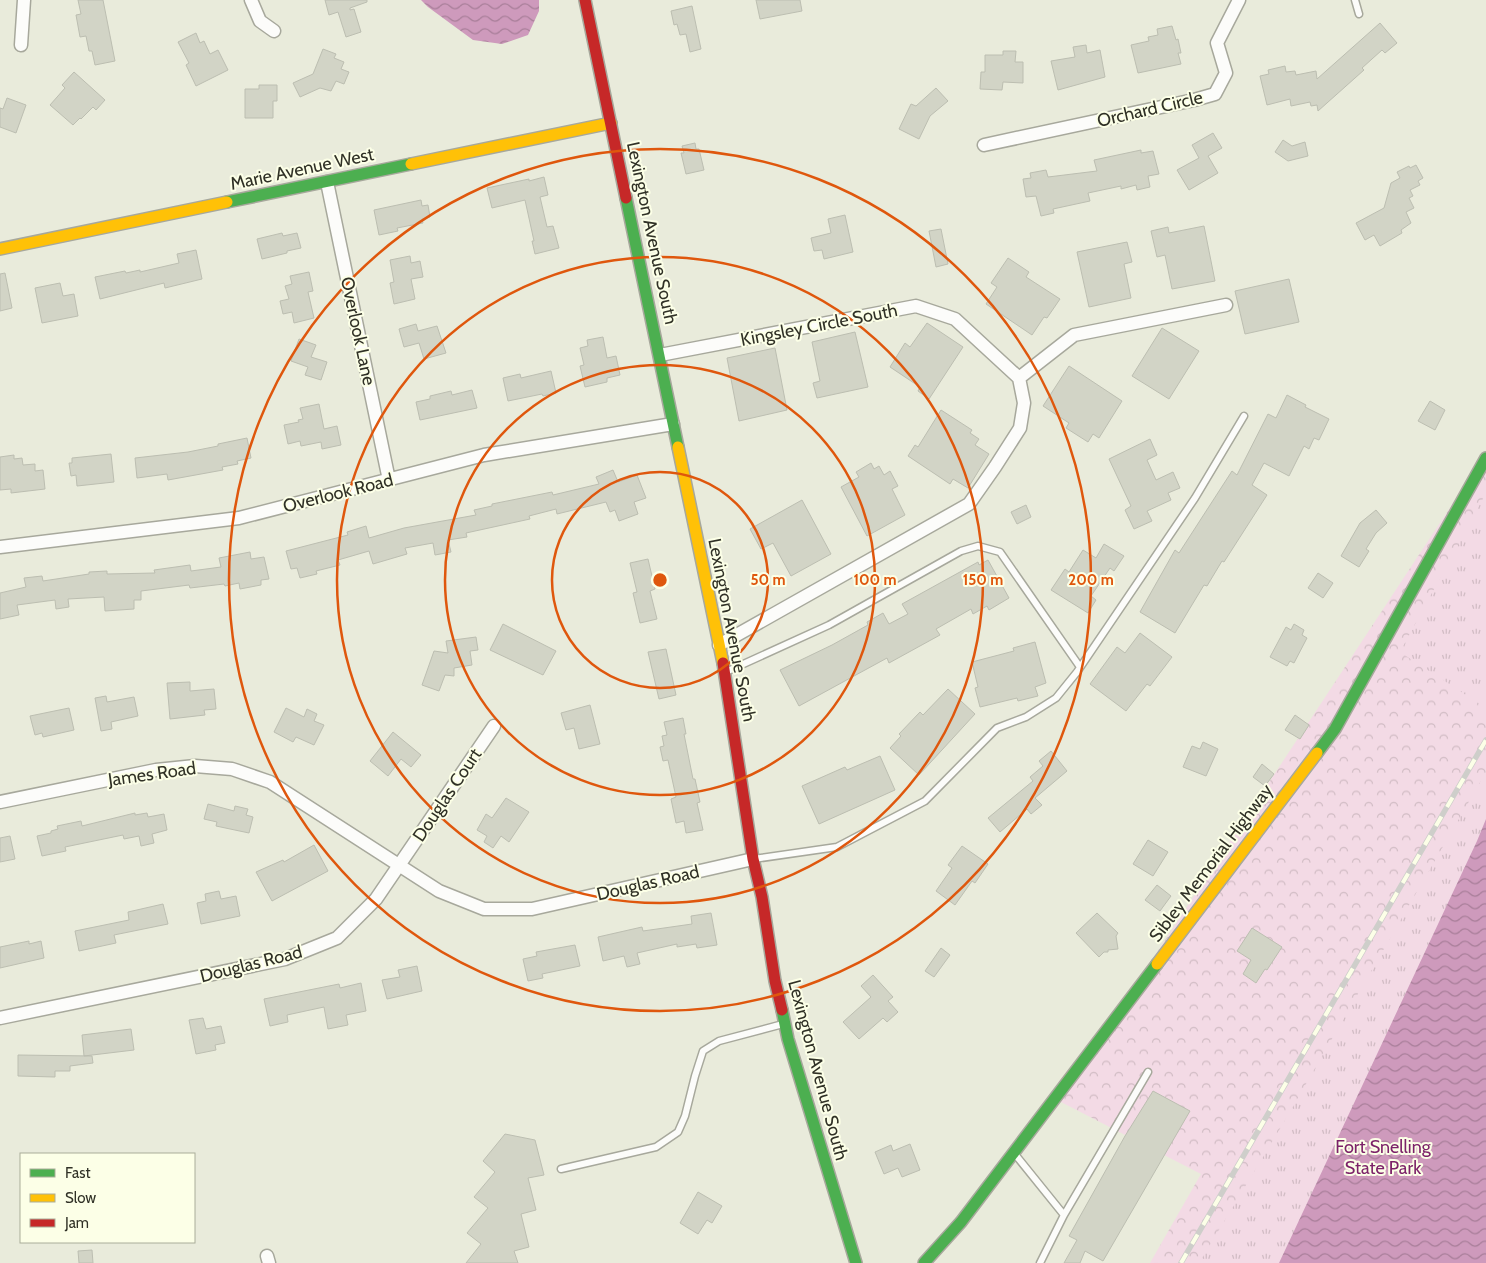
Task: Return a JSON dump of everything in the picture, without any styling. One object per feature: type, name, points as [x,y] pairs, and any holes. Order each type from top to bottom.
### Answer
[{"type":"street","points":[[22,45],[24,0]]},
{"type":"street","points":[[251,0],[260,21],[274,31]]},
{"type":"street","name":"Lexington Avenue South","points":[[584,0],[725,672],[753,859],[762,897],[775,981],[785,1023],[856,1263]]},
{"type":"street","name":"Orchard Circle","points":[[984,145],[1215,94],[1226,73],[1217,43],[1239,0]]},
{"type":"street","name":"Marie Avenue West","points":[[0,249],[611,124]]},
{"type":"street","name":"Overlook Lane","points":[[327,182],[389,480]]},
{"type":"street","points":[[719,645],[969,504],[1020,428],[1024,403],[1019,378],[1074,335],[1226,305]]},
{"type":"street","name":"Kingsley Circle South","points":[[660,356],[916,306],[955,319],[1019,378]]},
{"type":"street","name":"Overlook Road","points":[[0,547],[239,518],[484,455],[673,424]]},
{"type":"street","name":"Sibley Memorial Highway","points":[[924,1263],[961,1222],[1335,729],[1486,458]]},
{"type":"street","name":"Douglas Court","points":[[400,864],[494,726]]},
{"type":"street","name":"James Road","points":[[0,802],[156,770],[195,766],[232,769],[270,782],[400,864]]},
{"type":"street","name":"Douglas Road","points":[[0,1018],[285,959],[337,938],[376,899],[400,864],[439,891],[484,909],[532,909],[753,859]]},
{"type":"lane","points":[[1355,0],[1359,14]]},
{"type":"lane","points":[[753,859],[838,847],[925,801],[997,728],[1026,717],[1056,698],[1080,668],[1195,498],[1244,416]]},
{"type":"lane","points":[[725,672],[829,625],[961,551],[978,546],[1000,552],[1080,668]]},
{"type":"lane","points":[[561,1168],[656,1147],[678,1132],[685,1116],[694,1076],[703,1051],[719,1041],[785,1023]]},
{"type":"lane","points":[[1040,1263],[1064,1215],[1148,1072]]},
{"type":"lane","points":[[1014,1152],[1064,1215]]},
{"type":"green space","points":[[1486,453],[1486,819],[1279,1263],[1150,1263],[1201,1174],[1059,1101]]},
{"type":"green space","points":[[1486,493],[1486,708],[1400,652]]},
{"type":"green space","name":"Fort Snelling State Park","points":[[1486,772],[1486,1263],[1199,1263],[1284,1122]]},
{"type":"water","points":[[421,0],[539,0],[539,11],[528,35],[502,44],[473,40]]},
{"type":"water","name":"Fort Snelling State Park","points":[[1486,819],[1486,1263],[1279,1263],[1477,841]]},
{"type":"building","points":[[78,0],[103,0],[115,61],[95,65],[92,51],[89,51],[86,36],[80,37],[76,15],[81,14]]},
{"type":"building","points":[[325,0],[367,0],[367,2],[350,8],[350,10],[354,9],[361,32],[346,37],[338,12],[329,15]]},
{"type":"building","points":[[756,0],[800,0],[802,11],[760,19]]},
{"type":"building","points":[[692,6],[701,49],[690,52],[686,34],[680,35],[677,24],[674,25],[671,11]]},
{"type":"building","points":[[1380,23],[1397,43],[1385,53],[1382,50],[1362,68],[1364,70],[1318,111],[1317,105],[1311,106],[1310,102],[1291,106],[1290,99],[1267,105],[1260,76],[1269,74],[1268,70],[1285,66],[1286,72],[1295,71],[1296,75],[1316,71],[1317,79]]},
{"type":"building","points":[[1172,26],[1176,40],[1178,39],[1181,53],[1178,53],[1181,64],[1138,73],[1131,45],[1149,41],[1148,37],[1158,35],[1157,29]]},
{"type":"building","points":[[196,33],[200,43],[204,41],[210,54],[218,50],[228,70],[196,86],[186,65],[189,63],[178,42]]},
{"type":"building","points":[[1086,45],[1087,53],[1100,50],[1105,77],[1058,90],[1051,61],[1075,57],[1073,47]]},
{"type":"building","points":[[323,49],[336,54],[334,58],[344,62],[341,69],[349,72],[344,84],[336,81],[331,91],[320,88],[300,97],[293,83],[313,74]]},
{"type":"building","points":[[1003,51],[1016,51],[1015,62],[1023,62],[1023,83],[1003,82],[1002,90],[980,89],[981,72],[985,72],[985,55],[1003,55]]},
{"type":"building","points":[[74,72],[105,100],[96,110],[93,107],[73,125],[50,105],[65,88],[62,85]]},
{"type":"building","points":[[259,85],[277,85],[277,101],[273,101],[273,118],[245,118],[245,89],[259,89]]},
{"type":"building","points":[[936,88],[948,101],[930,116],[919,139],[899,129],[911,104],[916,106]]},
{"type":"building","points":[[7,98],[26,105],[16,133],[0,127],[0,108],[3,109]]},
{"type":"building","points":[[1213,133],[1222,148],[1208,156],[1218,173],[1189,190],[1177,170],[1199,158],[1192,145]]},
{"type":"building","points":[[1283,140],[1292,146],[1305,142],[1308,156],[1288,161],[1275,152]]},
{"type":"building","points":[[695,143],[696,149],[699,149],[704,170],[686,174],[681,153],[684,153],[682,146]]},
{"type":"building","points":[[1141,150],[1141,153],[1153,151],[1159,174],[1148,176],[1150,187],[1137,190],[1136,185],[1121,189],[1121,186],[1088,193],[1090,201],[1053,209],[1054,213],[1041,216],[1036,196],[1026,197],[1023,179],[1031,178],[1030,173],[1046,170],[1048,177],[1097,171],[1094,160]]},
{"type":"building","points":[[1416,165],[1423,178],[1418,181],[1420,185],[1410,190],[1413,196],[1409,198],[1414,208],[1406,212],[1411,223],[1401,230],[1402,233],[1380,246],[1374,235],[1365,240],[1356,223],[1384,208],[1391,183],[1400,178],[1397,172]]},
{"type":"building","points":[[544,177],[548,195],[540,197],[547,227],[553,226],[559,248],[535,254],[525,200],[492,208],[487,188]]},
{"type":"building","points":[[421,200],[422,206],[428,205],[430,217],[422,219],[423,223],[397,228],[398,231],[379,235],[374,210]]},
{"type":"building","points":[[845,215],[853,252],[824,259],[822,250],[814,251],[811,238],[831,233],[828,219]]},
{"type":"building","points":[[1204,226],[1215,281],[1172,289],[1165,255],[1157,257],[1151,231],[1168,227],[1169,233]]},
{"type":"building","points":[[941,229],[948,264],[936,267],[929,231]]},
{"type":"building","points":[[282,233],[283,236],[297,233],[301,248],[262,259],[257,239]]},
{"type":"building","points":[[1127,242],[1132,262],[1124,264],[1131,298],[1089,307],[1077,252]]},
{"type":"building","points":[[196,250],[202,279],[165,288],[164,283],[100,299],[95,277],[125,271],[126,273],[140,270],[140,272],[179,263],[177,254]]},
{"type":"building","points":[[410,256],[411,263],[420,261],[423,277],[411,279],[415,299],[394,304],[390,283],[394,282],[390,260]]},
{"type":"building","points":[[1008,258],[1029,272],[1026,277],[1060,299],[1047,318],[1044,317],[1032,335],[986,304],[997,287],[991,283]]},
{"type":"building","points":[[309,272],[313,291],[308,292],[314,318],[294,323],[292,312],[283,314],[280,301],[289,299],[285,286],[292,284],[290,276]]},
{"type":"building","points":[[5,273],[12,308],[0,311],[0,274]]},
{"type":"building","points":[[1289,279],[1299,322],[1245,334],[1235,291]]},
{"type":"building","points":[[60,283],[63,296],[74,294],[78,316],[42,323],[35,288]]},
{"type":"building","points":[[927,323],[963,347],[929,399],[918,391],[920,387],[890,367],[905,343],[910,347]]},
{"type":"building","points":[[416,324],[418,331],[437,326],[446,353],[424,359],[419,343],[404,347],[399,329]]},
{"type":"building","points":[[1162,328],[1199,351],[1169,399],[1132,376]]},
{"type":"building","points":[[855,332],[868,387],[817,398],[813,383],[820,381],[812,342]]},
{"type":"building","points":[[603,337],[607,358],[616,356],[620,375],[607,378],[607,382],[585,387],[580,366],[584,365],[580,348],[588,346],[587,340]]},
{"type":"building","points":[[299,339],[316,345],[311,357],[327,362],[321,380],[305,375],[308,367],[291,361]]},
{"type":"building","points":[[775,348],[787,410],[739,421],[727,358]]},
{"type":"building","points":[[1069,366],[1122,401],[1099,438],[1093,434],[1088,442],[1066,428],[1069,423],[1043,406]]},
{"type":"building","points":[[551,371],[556,393],[508,401],[503,378],[520,374],[521,378]]},
{"type":"building","points":[[472,390],[477,408],[420,420],[416,402],[430,399],[430,396],[451,391],[452,395]]},
{"type":"building","points":[[1287,395],[1329,419],[1319,440],[1314,438],[1309,449],[1304,446],[1289,476],[1264,463],[1252,485],[1267,495],[1224,562],[1222,561],[1207,586],[1204,585],[1175,633],[1140,612],[1175,550],[1179,553],[1232,471],[1237,475],[1268,414],[1276,418]]},
{"type":"building","points":[[1430,401],[1445,410],[1435,430],[1418,421]]},
{"type":"building","points":[[319,404],[324,429],[337,426],[341,445],[322,449],[321,442],[301,446],[300,441],[288,444],[284,425],[299,422],[298,420],[303,419],[300,408]]},
{"type":"building","points":[[941,410],[972,430],[970,433],[979,439],[975,445],[989,454],[968,488],[953,479],[950,484],[908,456],[915,445],[918,447]]},
{"type":"building","points":[[247,438],[251,458],[237,461],[238,464],[222,467],[223,470],[168,480],[167,474],[137,478],[135,458],[188,452]]},
{"type":"building","points":[[1150,439],[1157,455],[1147,460],[1156,480],[1173,472],[1180,488],[1168,493],[1171,500],[1147,511],[1152,521],[1134,529],[1125,510],[1131,506],[1109,459]]},
{"type":"building","points":[[111,454],[114,482],[77,486],[76,475],[71,476],[69,463],[72,463],[72,458]]},
{"type":"building","points":[[14,455],[14,459],[22,458],[23,465],[35,464],[35,471],[43,470],[45,489],[11,493],[11,489],[0,490],[0,457]]},
{"type":"building","points":[[871,463],[874,469],[879,466],[884,475],[890,471],[898,486],[892,489],[905,515],[867,536],[841,487],[859,477],[856,472]]},
{"type":"building","points":[[613,470],[618,482],[637,475],[646,498],[634,502],[638,514],[619,521],[615,510],[610,512],[606,502],[557,514],[556,509],[529,516],[530,519],[466,533],[467,537],[448,540],[451,552],[435,555],[433,543],[405,548],[407,554],[373,564],[369,551],[338,560],[340,565],[316,571],[317,574],[300,578],[297,568],[291,569],[286,551],[348,535],[347,532],[366,526],[369,538],[404,528],[476,515],[474,510],[492,506],[492,504],[552,492],[553,495],[599,484],[596,477]]},
{"type":"building","points":[[802,500],[831,554],[791,576],[773,543],[761,549],[750,529]]},
{"type":"building","points":[[1026,505],[1031,517],[1017,524],[1011,512]]},
{"type":"building","points":[[1376,510],[1387,523],[1376,533],[1366,549],[1369,551],[1359,567],[1341,556],[1360,523]]},
{"type":"building","points":[[1104,544],[1124,556],[1114,571],[1110,568],[1091,596],[1096,600],[1088,613],[1051,590],[1065,569],[1069,572],[1083,550],[1096,558]]},
{"type":"building","points":[[250,552],[251,559],[264,557],[269,579],[261,580],[261,585],[240,589],[239,583],[225,586],[224,584],[190,588],[189,585],[141,591],[141,600],[134,600],[134,609],[105,611],[104,597],[68,599],[69,607],[56,609],[55,600],[17,605],[19,615],[0,619],[0,593],[26,587],[24,578],[42,576],[43,581],[89,574],[89,572],[107,571],[107,574],[155,573],[154,570],[190,565],[191,571],[221,567],[219,558]]},
{"type":"building","points":[[648,559],[655,589],[650,591],[657,619],[640,623],[633,593],[637,592],[630,563]]},
{"type":"building","points":[[988,560],[1009,598],[989,610],[987,606],[973,614],[971,609],[936,629],[940,635],[889,663],[887,658],[799,706],[780,670],[832,645],[868,625],[867,622],[883,613],[889,624],[908,614],[902,604],[978,562],[979,565]]},
{"type":"building","points":[[1318,573],[1333,583],[1323,598],[1308,588]]},
{"type":"building","points":[[503,624],[556,651],[543,675],[490,650]]},
{"type":"building","points":[[1294,624],[1304,630],[1302,635],[1307,638],[1294,663],[1290,661],[1287,666],[1270,657],[1286,627],[1291,630]]},
{"type":"building","points":[[1140,633],[1172,657],[1150,686],[1147,684],[1126,711],[1090,684],[1117,647],[1125,653]]},
{"type":"building","points":[[476,637],[478,650],[470,651],[472,665],[454,668],[454,676],[445,675],[439,691],[422,685],[434,651],[448,653],[446,641]]},
{"type":"building","points":[[1035,642],[1046,683],[1035,687],[1038,696],[1018,701],[1017,698],[980,707],[975,688],[978,687],[972,662],[1014,651],[1013,648]]},
{"type":"building","points":[[666,649],[676,695],[659,699],[648,652]]},
{"type":"building","points":[[190,682],[190,691],[214,689],[216,709],[204,710],[205,715],[170,719],[167,683]]},
{"type":"building","points":[[948,689],[975,714],[919,775],[890,748],[901,736],[899,734],[920,712],[923,715]]},
{"type":"building","points":[[106,696],[107,702],[134,697],[138,716],[111,722],[112,729],[101,731],[95,698]]},
{"type":"building","points":[[590,705],[600,744],[579,749],[574,728],[566,730],[561,713]]},
{"type":"building","points":[[69,708],[74,730],[43,737],[42,733],[35,735],[30,716]]},
{"type":"building","points":[[286,708],[304,717],[307,709],[317,714],[314,721],[324,725],[314,745],[296,737],[293,742],[274,732]]},
{"type":"building","points":[[1295,715],[1309,725],[1300,739],[1285,730]]},
{"type":"building","points":[[683,718],[686,734],[684,734],[693,779],[695,779],[700,802],[697,803],[703,830],[686,833],[684,821],[676,823],[671,799],[676,797],[668,760],[663,761],[660,747],[664,746],[662,736],[667,735],[664,722]]},
{"type":"building","points":[[393,732],[421,755],[411,767],[401,759],[388,776],[370,761]]},
{"type":"building","points":[[1203,742],[1218,749],[1206,776],[1183,767],[1192,746],[1200,749]]},
{"type":"building","points":[[1051,751],[1067,771],[1035,798],[1042,805],[1031,814],[1027,809],[1000,832],[988,818],[1033,781],[1030,777],[1043,766],[1039,761]]},
{"type":"building","points":[[880,756],[895,790],[819,824],[802,786],[845,767],[847,770]]},
{"type":"building","points":[[1262,764],[1274,774],[1265,786],[1253,777]]},
{"type":"building","points":[[506,798],[529,812],[509,842],[501,836],[493,848],[484,842],[487,836],[477,830],[486,814],[492,818]]},
{"type":"building","points":[[208,804],[234,811],[235,806],[248,809],[246,815],[253,817],[249,833],[216,826],[217,822],[204,819]]},
{"type":"building","points":[[135,813],[135,815],[147,813],[148,817],[164,814],[167,830],[152,834],[154,843],[141,846],[139,836],[124,839],[123,835],[65,847],[66,851],[42,856],[37,836],[51,833],[51,831],[58,829],[57,826],[81,821],[82,826]]},
{"type":"building","points":[[10,836],[15,859],[0,862],[0,838]]},
{"type":"building","points":[[1148,840],[1168,852],[1153,876],[1133,864]]},
{"type":"building","points":[[314,845],[328,871],[272,901],[256,872],[283,860],[284,862]]},
{"type":"building","points":[[962,846],[988,864],[975,883],[972,881],[955,905],[936,891],[952,868],[948,865]]},
{"type":"building","points":[[1157,885],[1171,896],[1160,911],[1145,900]]},
{"type":"building","points":[[219,891],[221,899],[236,896],[240,916],[201,924],[197,903],[206,901],[205,894]]},
{"type":"building","points":[[163,904],[168,924],[114,935],[116,943],[79,951],[75,931],[129,920],[128,912]]},
{"type":"building","points":[[711,913],[717,945],[697,948],[696,944],[677,947],[677,944],[637,953],[640,964],[627,967],[624,956],[603,961],[598,937],[642,927],[643,931],[692,924],[691,916]]},
{"type":"building","points":[[1097,913],[1118,933],[1116,936],[1118,949],[1108,950],[1108,952],[1104,952],[1099,957],[1076,933]]},
{"type":"building","points":[[1252,928],[1282,947],[1256,983],[1243,974],[1251,960],[1237,951]]},
{"type":"building","points":[[29,941],[29,944],[41,941],[44,958],[0,968],[0,947]]},
{"type":"building","points":[[575,945],[580,966],[542,974],[543,978],[528,981],[523,959],[537,956],[536,952]]},
{"type":"building","points":[[941,948],[950,955],[934,977],[925,971]]},
{"type":"building","points":[[417,966],[422,991],[387,999],[382,980],[400,977],[398,970]]},
{"type":"building","points":[[873,975],[893,997],[888,1001],[898,1012],[887,1022],[883,1018],[859,1039],[843,1022],[871,997],[861,986]]},
{"type":"building","points":[[361,983],[366,1011],[346,1015],[348,1025],[328,1029],[324,1007],[287,1015],[288,1022],[270,1026],[264,999],[339,984],[340,988]]},
{"type":"building","points":[[203,1018],[206,1029],[221,1026],[225,1043],[215,1045],[216,1050],[196,1054],[189,1020]]},
{"type":"building","points":[[131,1029],[134,1050],[84,1056],[82,1035]]},
{"type":"building","points":[[18,1055],[92,1056],[93,1063],[70,1066],[70,1071],[55,1071],[55,1077],[18,1076]]},
{"type":"building","points":[[1153,1091],[1190,1111],[1103,1261],[1085,1251],[1080,1263],[1064,1263],[1077,1240],[1069,1236],[1125,1136]]},
{"type":"building","points":[[505,1134],[535,1140],[544,1175],[528,1178],[536,1210],[521,1214],[529,1247],[514,1251],[518,1263],[466,1263],[481,1244],[467,1233],[488,1208],[474,1197],[495,1172],[483,1161]]},
{"type":"building","points":[[910,1144],[920,1170],[902,1177],[898,1168],[884,1174],[875,1152],[891,1145],[893,1151]]},
{"type":"building","points":[[698,1192],[722,1206],[712,1223],[707,1220],[698,1234],[680,1223]]},
{"type":"building","points":[[92,1250],[93,1263],[79,1263],[78,1251]]},
{"type":"railway","points":[[1181,1263],[1486,740]]},
{"type":"traffic: fast","points":[[227,202],[411,164]]},
{"type":"traffic: fast","points":[[626,198],[678,447]]},
{"type":"traffic: fast","points":[[1317,753],[1335,729],[1486,458]]},
{"type":"traffic: fast","points":[[924,1263],[961,1222],[1157,964]]},
{"type":"traffic: fast","points":[[782,1010],[788,1039],[856,1263]]},
{"type":"traffic: slow","points":[[411,164],[611,123]]},
{"type":"traffic: slow","points":[[0,249],[227,202]]},
{"type":"traffic: slow","points":[[678,447],[723,663]]},
{"type":"traffic: slow","points":[[1157,964],[1317,753]]},
{"type":"traffic: jam","points":[[585,0],[626,198]]},
{"type":"traffic: jam","points":[[723,663],[753,859],[762,897],[775,981],[782,1010]]}]
